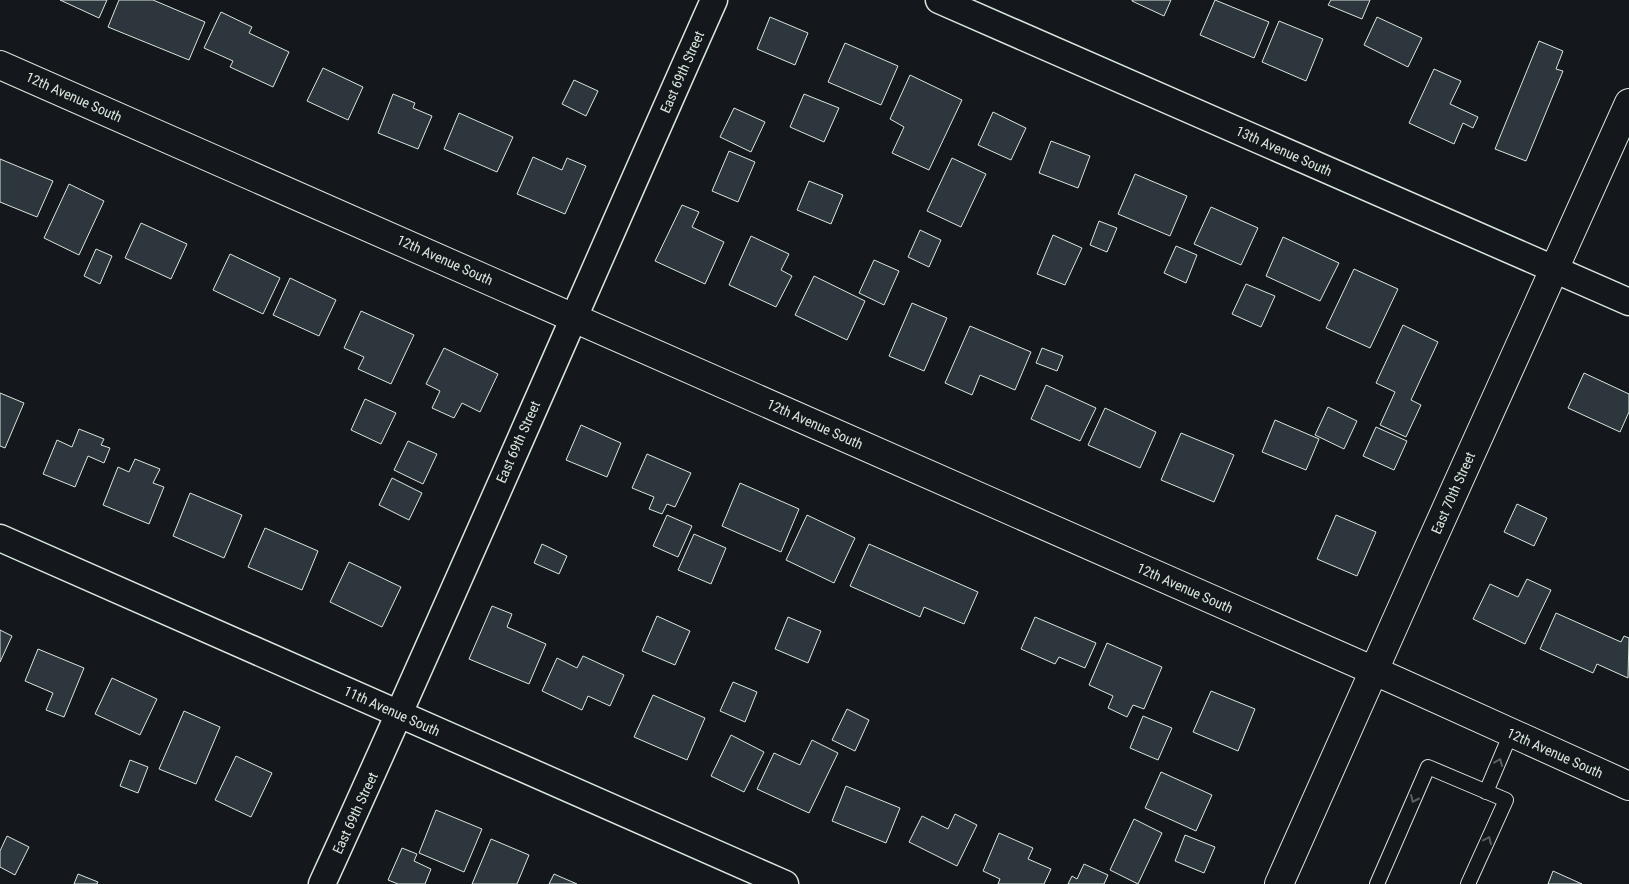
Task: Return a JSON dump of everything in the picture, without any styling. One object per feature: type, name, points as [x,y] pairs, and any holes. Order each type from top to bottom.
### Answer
[{"type":"street","name":"East 69th Street","points":[[322,884],[399,715],[714,0]]},
{"type":"street","name":"13th Avenue South","points":[[940,0],[1629,302]]},
{"type":"street","name":"12th Avenue South","points":[[0,65],[1374,671],[1629,786]]},
{"type":"street","name":"East 70th Street","points":[[1279,884],[1629,103]]},
{"type":"street","name":"11th Avenue South","points":[[0,538],[785,884]]},
{"type":"lane","points":[[1486,792],[1512,733]]},
{"type":"lane","points":[[1377,884],[1428,767],[1506,800],[1468,884]]},
{"type":"building","points":[[60,0],[107,0],[99,18]]},
{"type":"building","points":[[119,0],[153,0],[205,22],[189,60],[108,27]]},
{"type":"building","points":[[1132,0],[1171,0],[1164,16]]},
{"type":"building","points":[[1215,0],[1269,22],[1254,58],[1200,35]]},
{"type":"building","points":[[1331,0],[1370,0],[1362,19],[1328,5]]},
{"type":"building","points":[[221,12],[252,27],[249,33],[289,52],[273,87],[230,67],[233,61],[204,48]]},
{"type":"building","points":[[770,17],[808,33],[795,65],[757,49]]},
{"type":"building","points":[[1377,17],[1422,38],[1408,67],[1364,45]]},
{"type":"building","points":[[1279,21],[1323,39],[1306,81],[1262,62]]},
{"type":"building","points":[[1539,41],[1563,51],[1556,69],[1563,71],[1526,161],[1495,149]]},
{"type":"building","points":[[845,43],[898,66],[881,105],[828,82]]},
{"type":"building","points":[[323,68],[363,87],[348,120],[307,101]]},
{"type":"building","points":[[1434,69],[1461,81],[1450,104],[1478,117],[1473,128],[1463,123],[1454,144],[1409,123]]},
{"type":"building","points":[[910,75],[962,100],[929,170],[892,153],[904,127],[890,119]]},
{"type":"building","points":[[574,80],[598,91],[586,116],[562,104]]},
{"type":"building","points":[[393,94],[415,103],[413,108],[432,116],[418,149],[378,133]]},
{"type":"building","points":[[804,94],[839,108],[824,142],[790,127]]},
{"type":"building","points":[[734,108],[765,122],[751,152],[720,137]]},
{"type":"building","points":[[993,112],[1026,128],[1011,160],[978,145]]},
{"type":"building","points":[[459,113],[513,137],[497,172],[444,149]]},
{"type":"building","points":[[1051,141],[1090,156],[1078,188],[1039,173]]},
{"type":"building","points":[[729,151],[755,162],[738,202],[712,191]]},
{"type":"building","points":[[533,157],[562,170],[567,158],[586,166],[565,214],[517,194]]},
{"type":"building","points":[[952,158],[986,174],[961,227],[927,211]]},
{"type":"building","points":[[0,159],[53,181],[37,217],[0,202]]},
{"type":"building","points":[[1135,174],[1187,196],[1170,236],[1118,214]]},
{"type":"building","points":[[809,181],[843,195],[831,224],[797,210]]},
{"type":"building","points":[[69,184],[104,201],[79,255],[44,238]]},
{"type":"building","points":[[682,205],[699,212],[692,227],[724,242],[705,284],[655,261]]},
{"type":"building","points":[[1211,207],[1258,228],[1241,265],[1194,244]]},
{"type":"building","points":[[1099,221],[1117,228],[1107,252],[1090,245]]},
{"type":"building","points":[[141,223],[187,244],[171,279],[125,258]]},
{"type":"building","points":[[920,230],[941,240],[929,267],[908,257]]},
{"type":"building","points":[[1053,235],[1082,248],[1065,285],[1037,274]]},
{"type":"building","points":[[751,236],[789,254],[781,270],[792,276],[776,307],[729,285]]},
{"type":"building","points":[[1283,237],[1339,263],[1320,301],[1266,276]]},
{"type":"building","points":[[1176,246],[1197,255],[1186,283],[1164,273]]},
{"type":"building","points":[[96,249],[112,256],[100,284],[84,276]]},
{"type":"building","points":[[230,254],[280,278],[263,314],[213,290]]},
{"type":"building","points":[[874,260],[899,271],[884,305],[859,293]]},
{"type":"building","points":[[1354,269],[1398,289],[1370,348],[1326,328]]},
{"type":"building","points":[[814,276],[865,301],[847,340],[795,315]]},
{"type":"building","points":[[290,278],[336,300],[319,336],[273,315]]},
{"type":"building","points":[[1246,284],[1275,296],[1261,327],[1232,314]]},
{"type":"building","points":[[912,303],[947,318],[924,371],[889,356]]},
{"type":"building","points":[[361,311],[414,335],[391,384],[358,369],[364,357],[344,348]]},
{"type":"building","points":[[1403,325],[1438,342],[1411,400],[1421,405],[1406,437],[1380,425],[1395,392],[1376,383]]},
{"type":"building","points":[[970,326],[1031,352],[1015,390],[980,375],[972,395],[945,383]]},
{"type":"building","points":[[444,348],[498,374],[480,412],[462,403],[454,418],[432,408],[440,391],[426,384]]},
{"type":"building","points":[[1042,348],[1063,356],[1057,371],[1036,363]]},
{"type":"building","points":[[1584,373],[1629,394],[1629,412],[1620,432],[1568,408]]},
{"type":"building","points":[[1046,385],[1096,408],[1080,441],[1031,419]]},
{"type":"building","points":[[0,393],[24,403],[5,448],[0,446]]},
{"type":"building","points":[[365,399],[396,413],[381,444],[351,430]]},
{"type":"building","points":[[1328,407],[1357,421],[1344,449],[1315,435]]},
{"type":"building","points":[[1105,408],[1156,432],[1140,468],[1088,445]]},
{"type":"building","points":[[1275,420],[1319,439],[1306,470],[1262,452]]},
{"type":"building","points":[[581,425],[621,443],[607,477],[566,460]]},
{"type":"building","points":[[1376,427],[1407,441],[1394,470],[1363,456]]},
{"type":"building","points":[[79,429],[104,439],[101,445],[110,448],[104,463],[88,456],[75,487],[43,474],[57,440],[72,447]]},
{"type":"building","points":[[1181,433],[1234,455],[1214,502],[1161,480]]},
{"type":"building","points":[[408,441],[437,454],[423,484],[394,470]]},
{"type":"building","points":[[647,454],[691,473],[675,507],[667,504],[662,514],[649,509],[654,497],[632,488]]},
{"type":"building","points":[[135,459],[160,469],[153,483],[164,487],[149,524],[103,505],[118,467],[129,472]]},
{"type":"building","points":[[392,478],[422,493],[409,520],[379,505]]},
{"type":"building","points":[[740,483],[799,509],[781,552],[722,526]]},
{"type":"building","points":[[190,493],[242,515],[224,558],[173,536]]},
{"type":"building","points":[[1517,504],[1547,518],[1534,546],[1504,532]]},
{"type":"building","points":[[667,515],[692,526],[678,557],[653,546]]},
{"type":"building","points":[[807,515],[855,538],[834,583],[786,560]]},
{"type":"building","points":[[1336,515],[1376,532],[1357,576],[1317,559]]},
{"type":"building","points":[[265,528],[318,551],[302,590],[248,567]]},
{"type":"building","points":[[694,534],[726,548],[711,584],[678,570]]},
{"type":"building","points":[[542,544],[567,556],[559,574],[534,563]]},
{"type":"building","points":[[869,544],[978,592],[964,624],[924,607],[920,617],[850,586]]},
{"type":"building","points":[[349,562],[401,587],[382,627],[330,602]]},
{"type":"building","points":[[1527,579],[1551,590],[1525,644],[1473,619],[1490,584],[1518,597]]},
{"type":"building","points":[[492,606],[512,614],[507,627],[546,644],[529,684],[469,659]]},
{"type":"building","points":[[1556,613],[1621,642],[1624,636],[1629,638],[1628,678],[1597,664],[1593,673],[1540,649]]},
{"type":"building","points":[[657,616],[690,631],[675,665],[642,651]]},
{"type":"building","points":[[788,617],[821,631],[808,663],[775,649]]},
{"type":"building","points":[[1035,617],[1096,643],[1085,668],[1059,657],[1055,664],[1021,649]]},
{"type":"building","points":[[0,630],[12,636],[0,662]]},
{"type":"building","points":[[1107,643],[1162,667],[1144,709],[1133,705],[1127,717],[1108,708],[1113,696],[1089,685]]},
{"type":"building","points":[[38,649],[84,668],[64,717],[46,710],[53,693],[25,681]]},
{"type":"building","points":[[583,656],[624,675],[610,706],[588,696],[582,710],[542,691],[557,658],[577,668]]},
{"type":"building","points":[[112,678],[157,699],[140,735],[95,714]]},
{"type":"building","points":[[733,682],[757,692],[745,722],[720,711]]},
{"type":"building","points":[[1211,691],[1255,709],[1238,751],[1193,732]]},
{"type":"building","points":[[653,695],[705,718],[687,760],[634,737]]},
{"type":"building","points":[[847,709],[869,720],[855,751],[832,740]]},
{"type":"building","points":[[184,711],[220,727],[196,784],[159,769]]},
{"type":"building","points":[[1143,716],[1172,728],[1158,760],[1130,748]]},
{"type":"building","points":[[731,735],[764,752],[744,792],[711,776]]},
{"type":"building","points":[[812,740],[838,753],[809,813],[757,789],[774,753],[800,765]]},
{"type":"building","points":[[236,756],[272,773],[251,817],[215,800]]},
{"type":"building","points":[[130,760],[148,767],[138,793],[120,786]]},
{"type":"building","points":[[1161,772],[1212,795],[1196,831],[1145,808]]},
{"type":"building","points":[[846,786],[900,808],[886,843],[832,821]]},
{"type":"building","points":[[436,810],[482,829],[464,872],[419,853]]},
{"type":"building","points":[[955,814],[977,825],[957,866],[909,842],[922,816],[948,829]]},
{"type":"building","points":[[1134,819],[1162,833],[1138,884],[1110,870]]},
{"type":"building","points":[[999,833],[1033,848],[1028,859],[1051,869],[1044,884],[998,884],[1000,879],[983,871]]},
{"type":"building","points":[[1185,835],[1215,847],[1204,873],[1175,861]]},
{"type":"building","points":[[7,836],[29,847],[15,875],[0,867],[0,851]]},
{"type":"building","points":[[491,839],[529,855],[517,884],[472,884]]},
{"type":"building","points":[[402,848],[417,854],[414,861],[431,869],[425,884],[398,884],[388,880]]},
{"type":"building","points":[[1084,864],[1108,875],[1104,884],[1068,884],[1072,876],[1077,879]]},
{"type":"building","points":[[1553,871],[1582,884],[1548,884]]},
{"type":"building","points":[[78,874],[98,882],[97,884],[74,884]]},
{"type":"building","points":[[554,874],[577,884],[549,884]]}]
